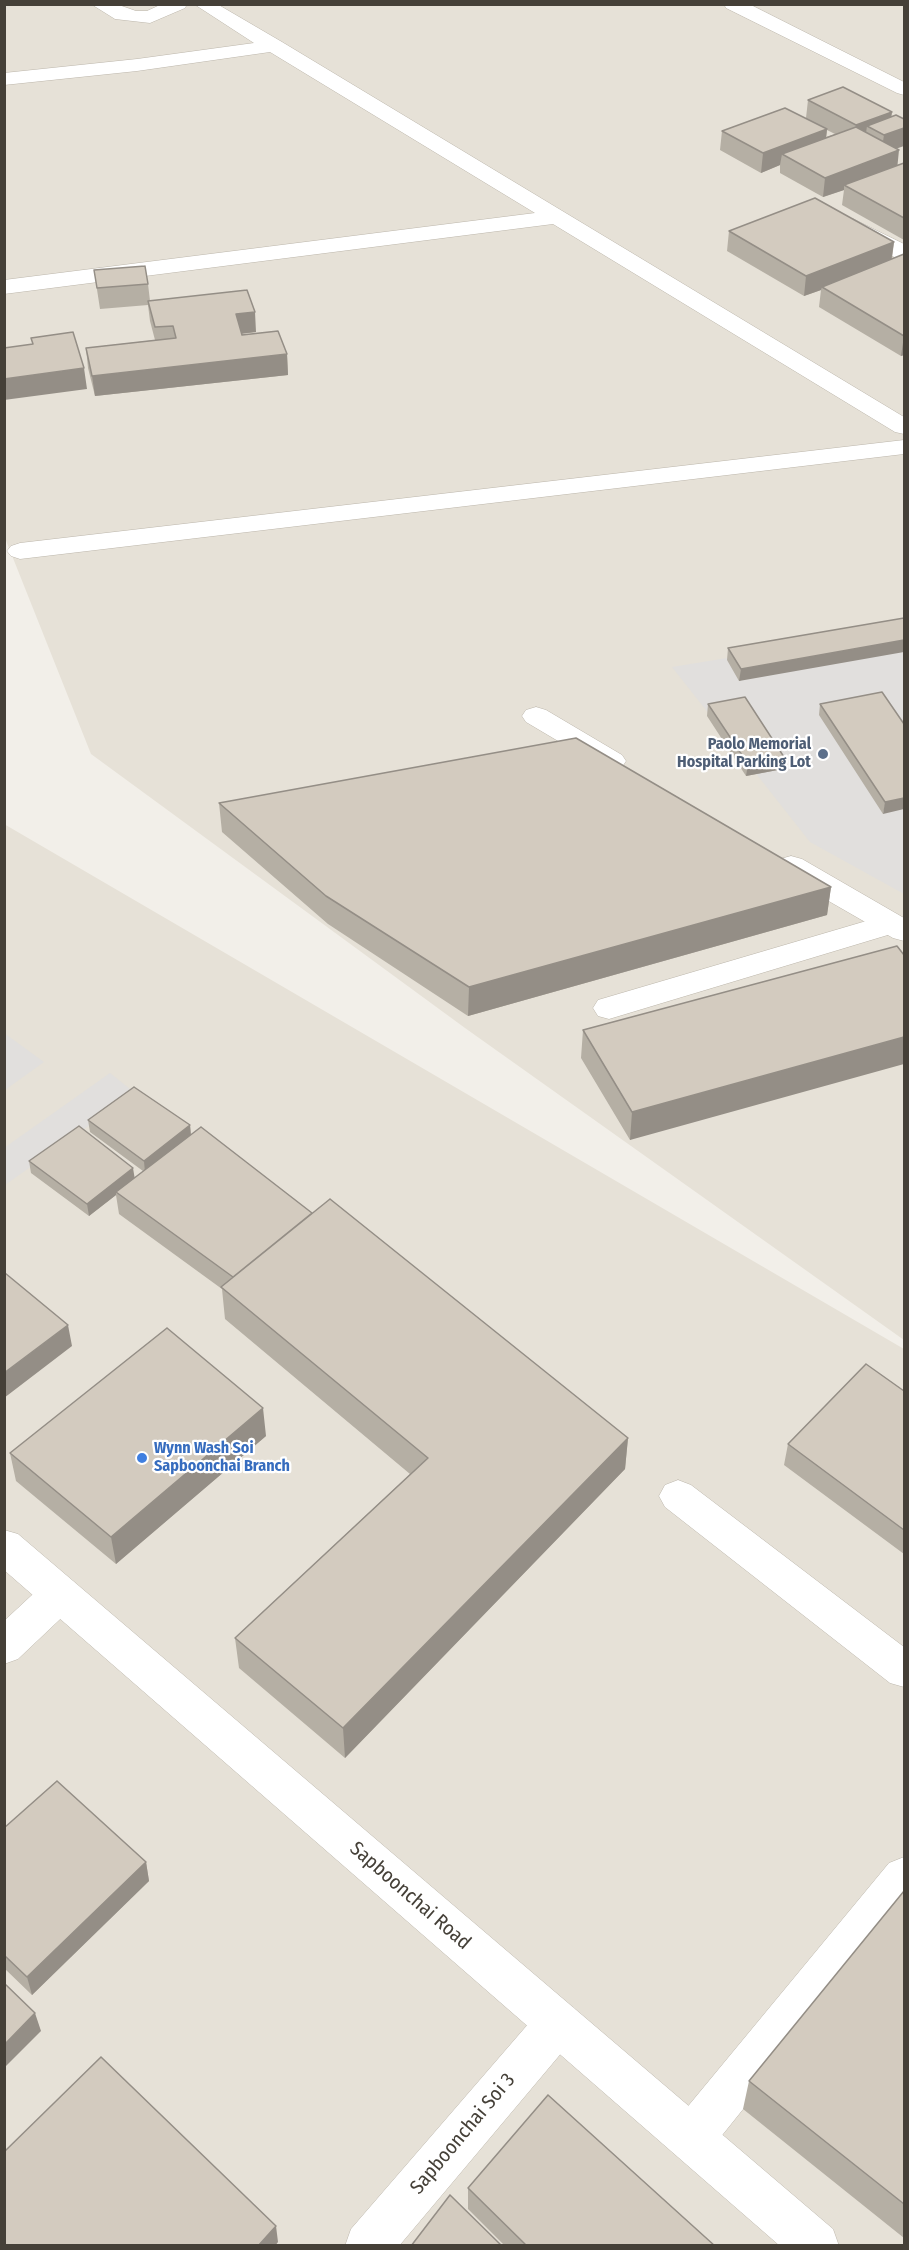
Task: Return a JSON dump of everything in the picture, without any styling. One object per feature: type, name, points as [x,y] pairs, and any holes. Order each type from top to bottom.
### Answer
[{"type":"street","points":[[100,4],[122,15],[150,17],[178,4]]},
{"type":"street","points":[[203,4],[904,427]]},
{"type":"street","points":[[733,4],[904,90]]},
{"type":"street","points":[[4,79],[137,65],[275,46]]},
{"type":"street","points":[[836,216],[904,253]]},
{"type":"street","points":[[4,288],[558,217]]},
{"type":"street","points":[[20,551],[904,447]]},
{"type":"street","points":[[536,716],[637,776]]},
{"type":"street","points":[[769,853],[898,928]]},
{"type":"street","points":[[609,1008],[898,928]]},
{"type":"street","points":[[678,1496],[904,1670]]},
{"type":"street","name":"Sapboonchai Road","points":[[4,1546],[816,2246]]},
{"type":"street","points":[[4,1647],[60,1594]]},
{"type":"street","points":[[691,2138],[904,1877]]},
{"type":"street","name":"Sapboonchai Soi 3","points":[[368,2246],[558,2023]]},
{"type":"shaded area","points":[[5,5],[904,5],[904,1340],[465,1028],[91,754],[5,538]]},
{"type":"shaded area","name":"Paolo Memorial Hospital Parking Lot","points":[[904,629],[904,894],[810,842],[672,667]]},
{"type":"shaded area","points":[[4,824],[904,1349],[904,2245],[5,2245]]},
{"type":"shaded area","points":[[4,1033],[44,1062],[5,1090],[4,1090]]},
{"type":"shaded area","points":[[110,1073],[135,1093],[5,1185],[4,1148]]},
{"type":"building","points":[[843,87],[892,112],[856,125],[808,100]]},
{"type":"building","points":[[785,108],[827,129],[763,153],[722,131]]},
{"type":"building","points":[[896,115],[904,119],[904,128],[884,135],[867,126]]},
{"type":"building","points":[[856,127],[899,150],[825,178],[782,154]]},
{"type":"building","points":[[904,163],[904,218],[844,185]]},
{"type":"building","points":[[815,198],[894,242],[806,276],[729,231]]},
{"type":"building","points":[[904,254],[904,336],[822,287]]},
{"type":"building","points":[[145,266],[148,284],[97,288],[94,270]]},
{"type":"building","points":[[247,290],[255,312],[236,314],[242,335],[278,331],[287,354],[92,376],[86,348],[176,338],[173,326],[155,327],[148,301]]},
{"type":"building","points":[[73,332],[84,368],[4,379],[4,348],[33,344],[31,338]]},
{"type":"building","points":[[904,618],[904,640],[741,669],[728,648]]},
{"type":"building","points":[[882,692],[904,724],[904,798],[885,802],[820,704]]},
{"type":"building","points":[[745,697],[784,757],[748,764],[708,704]]},
{"type":"building","points":[[576,738],[831,887],[469,987],[326,896],[219,803]]},
{"type":"building","points":[[897,946],[904,955],[904,1037],[632,1112],[583,1030]]},
{"type":"building","points":[[134,1087],[190,1125],[144,1161],[88,1120]]},
{"type":"building","points":[[79,1126],[133,1168],[87,1204],[29,1161]]},
{"type":"building","points":[[201,1127],[312,1213],[233,1277],[116,1192]]},
{"type":"building","points":[[330,1199],[628,1438],[343,1728],[235,1638],[428,1458],[221,1287]]},
{"type":"building","points":[[4,1274],[68,1325],[4,1373]]},
{"type":"building","name":"Wynn Wash Soi Sapboonchai Branch","points":[[167,1328],[263,1408],[111,1537],[10,1453]]},
{"type":"building","points":[[866,1364],[904,1391],[904,1530],[788,1444]]},
{"type":"building","points":[[57,1781],[146,1862],[27,1977],[4,1955],[4,1828]]},
{"type":"building","points":[[904,1891],[904,2204],[749,2081]]},
{"type":"building","points":[[4,1983],[35,2013],[4,2045]]},
{"type":"building","points":[[101,2057],[276,2226],[258,2246],[4,2246],[4,2152]]},
{"type":"building","points":[[548,2095],[715,2246],[527,2246],[468,2188]]},
{"type":"building","points":[[450,2195],[502,2246],[411,2246]]},
{"type":"place","name":"Paolo Memorial Hospital Parking Lot","points":[[823,754]]},
{"type":"place","name":"Wynn Wash Soi Sapboonchai Branch","points":[[142,1458]]}]
